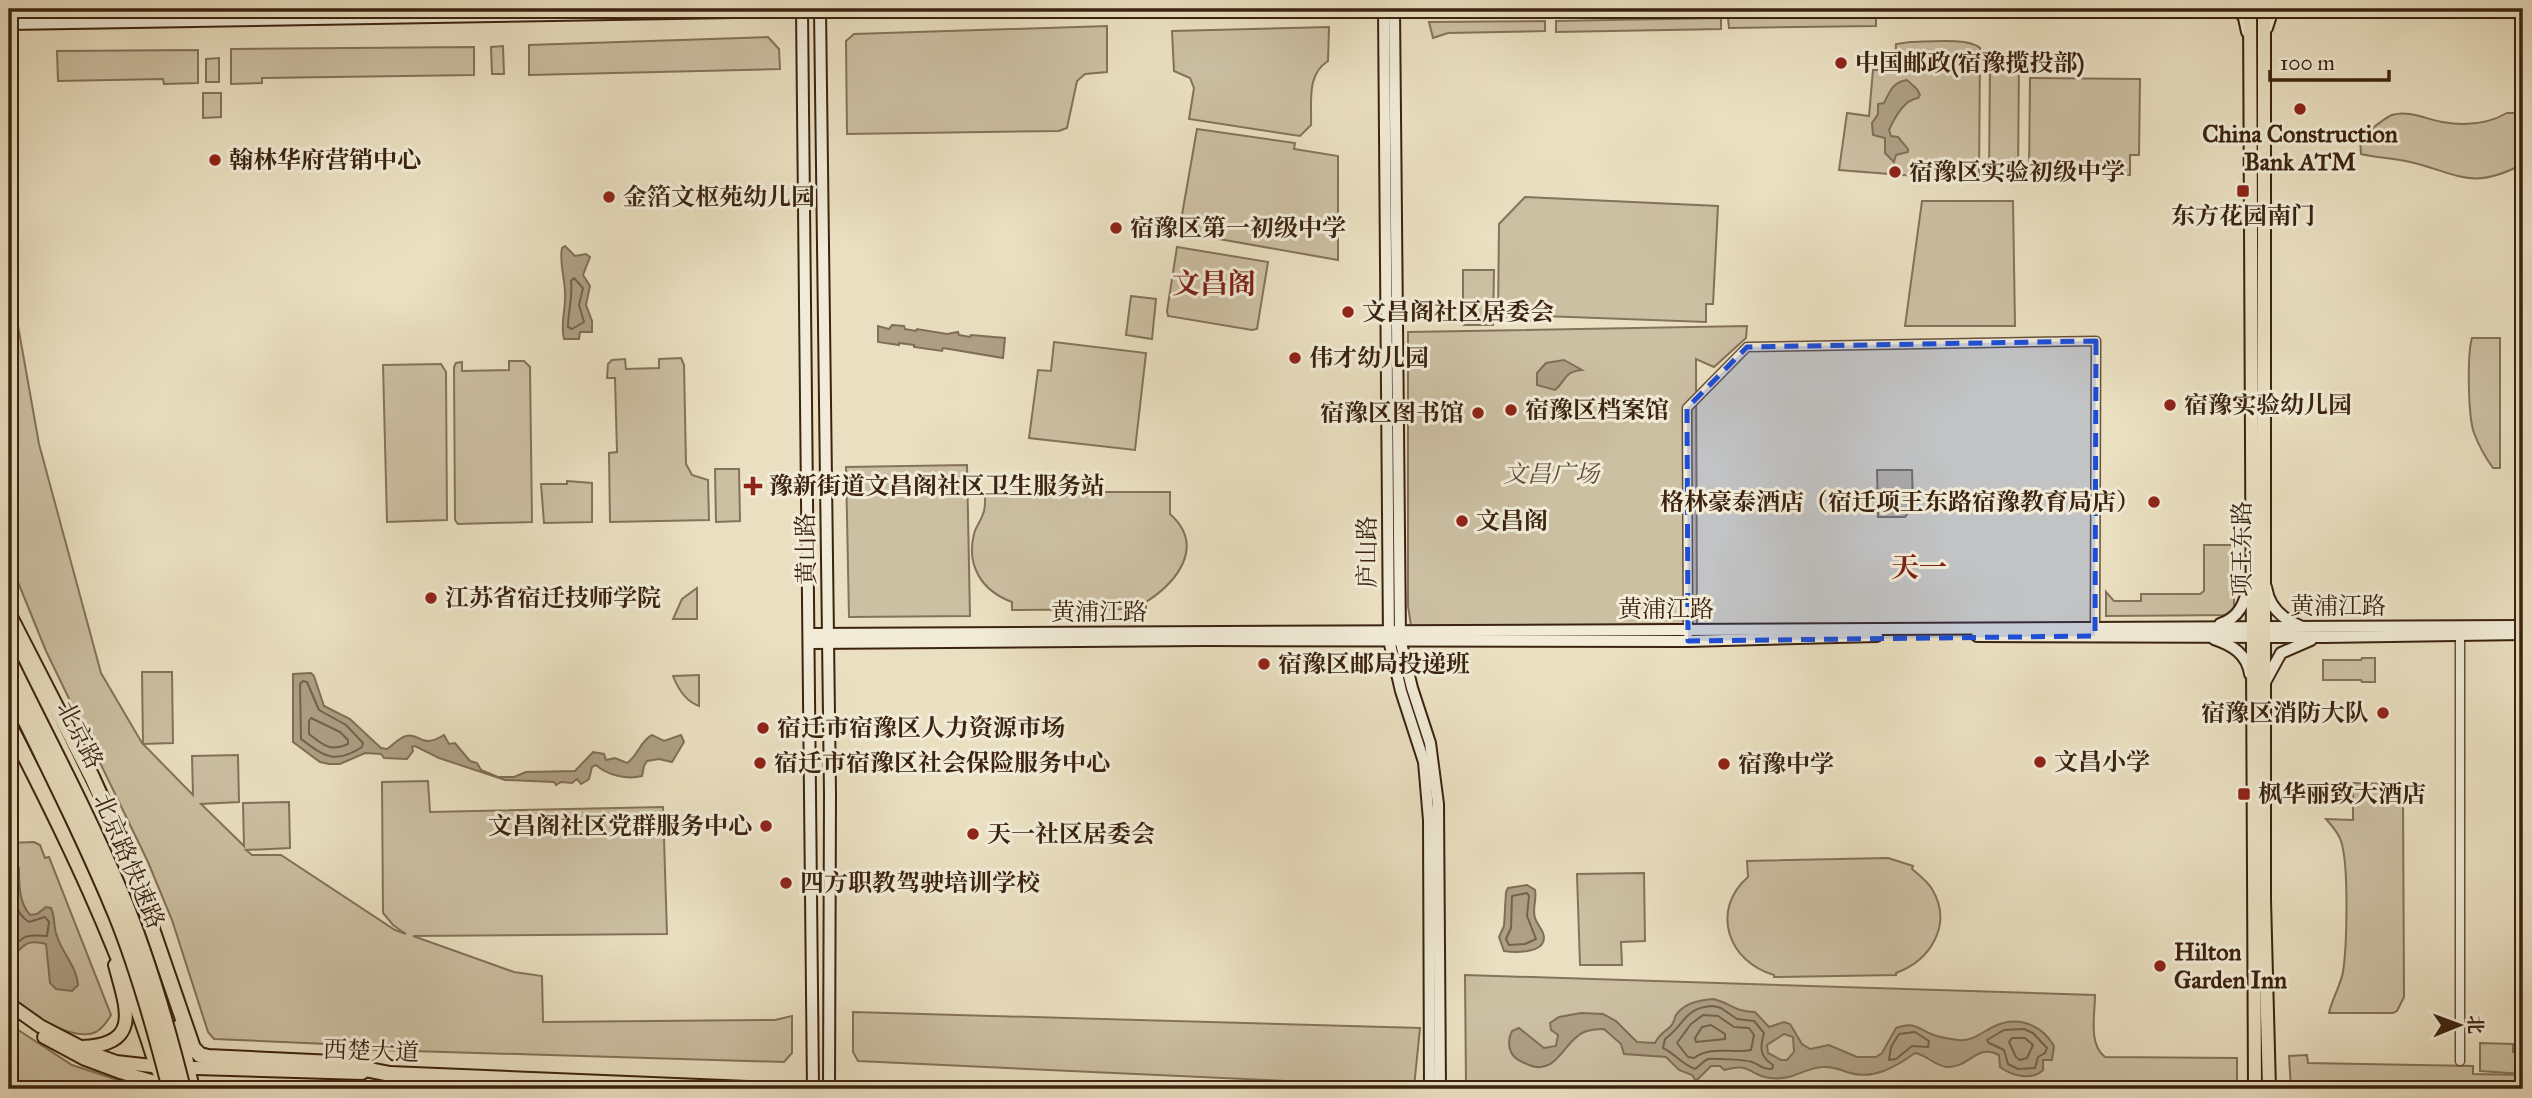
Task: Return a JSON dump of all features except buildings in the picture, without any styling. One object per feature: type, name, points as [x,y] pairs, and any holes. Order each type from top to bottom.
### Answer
[{"type":"highway","points":[[9,615],[121,839],[193,1048],[208,1058],[334,1063],[390,1074]]},
{"type":"highway","name":"北京路快速路","points":[[9,660],[88,819],[120,891],[163,1009],[183,1089]]},
{"type":"highway","name":"北京路快速路","points":[[9,687],[117,917],[151,1016],[167,1088]]},
{"type":"highway","points":[[9,725],[91,890],[167,1088],[183,1089]]},
{"type":"highway","points":[[138,888],[168,988]]},
{"type":"highway","name":"西楚大道","points":[[390,1074],[748,1089]]},
{"type":"main road","name":"项王东路","points":[[2250,9],[2257,59],[2258,686],[2255,1089]]},
{"type":"main road","name":"项王东路","points":[[2257,59],[2264,9]]},
{"type":"main road","name":"北京路","points":[[9,639],[133,893],[168,988],[193,1089]]},
{"type":"main road","name":"项王东路","points":[[2258,686],[2269,1089]]},
{"type":"main road","points":[[9,714],[69,825],[95,885],[144,1003],[159,1067]]},
{"type":"main road","points":[[82,1047],[114,1041],[122,1035],[126,1025],[125,1002],[106,931]]},
{"type":"main road","name":"西楚大道","points":[[9,1004],[40,1026],[94,1054],[116,1062],[159,1067],[390,1074]]},
{"type":"main road","points":[[9,1013],[36,1032],[85,1059],[167,1088]]},
{"type":"street","points":[[9,9],[40,9]]},
{"type":"street","points":[[9,24],[246,14],[924,9]]},
{"type":"street","name":"庐山路","points":[[1384,9],[1394,636],[1401,691],[1424,762],[1429,820],[1430,1089]]},
{"type":"street","name":"庐山路","points":[[1394,9],[1394,636],[1430,743],[1436,782],[1439,845],[1440,1089]]},
{"type":"street","points":[[2238,9],[2244,18],[2257,59]]},
{"type":"street","points":[[2257,59],[2273,9]]},
{"type":"street","name":"黄山路","points":[[802,10],[813,1089]]},
{"type":"street","name":"黄山路","points":[[820,10],[830,794],[829,1089]]},
{"type":"street","points":[[1688,635],[1687,408],[1747,347],[2096,341],[2095,632]]},
{"type":"street","points":[[2205,632],[2237,615],[2258,575]]},
{"type":"street","points":[[2258,575],[2280,615],[2300,626],[2323,632]]},
{"type":"street","name":"黄浦江路","points":[[809,639],[1896,636],[2460,630],[2523,626]]},
{"type":"street","points":[[2460,630],[2460,1061]]},
{"type":"street","name":"黄浦江路","points":[[2460,630],[2523,634]]},
{"type":"street","points":[[2205,632],[2236,649],[2249,666],[2258,686]]},
{"type":"street","points":[[2258,686],[2281,653],[2323,632]]},
{"type":"highlighted area","points":[[2096,341],[2095,636],[1688,641],[1687,408],[1747,347]]},
{"type":"green space","points":[[1876,16],[1876,26],[1729,28],[1728,18]]},
{"type":"green space","points":[[1721,18],[1721,29],[1556,32],[1556,21]]},
{"type":"green space","points":[[1545,21],[1545,31],[1448,33],[1433,38],[1429,22]]},
{"type":"green space","points":[[1107,26],[1107,72],[1085,74],[1077,81],[1067,128],[1059,131],[847,134],[846,41],[854,34]]},
{"type":"green space","points":[[1329,27],[1328,61],[1313,81],[1311,125],[1300,136],[1189,119],[1194,88],[1190,78],[1174,71],[1172,31]]},
{"type":"green space","points":[[768,37],[779,49],[780,69],[529,75],[529,45]]},
{"type":"green space","points":[[1957,41],[1980,48],[1979,181],[1839,170],[1847,113],[1869,116],[1873,70],[1895,70],[1896,44]]},
{"type":"green space","points":[[503,46],[504,74],[492,74],[491,47]]},
{"type":"green space","points":[[474,47],[474,75],[262,78],[262,83],[231,84],[231,49]]},
{"type":"green space","points":[[198,50],[198,83],[164,84],[163,79],[58,81],[57,51]]},
{"type":"green space","points":[[219,58],[219,82],[206,82],[206,59]]},
{"type":"green space","points":[[1990,60],[2019,60],[2018,177],[1989,177]]},
{"type":"green space","points":[[2030,78],[2140,79],[2139,155],[2130,155],[2130,175],[2029,174]]},
{"type":"green space","points":[[203,93],[221,93],[221,117],[203,118]]},
{"type":"green space","points":[[2507,113],[2523,113],[2523,164],[2490,177],[2466,178],[2410,162],[2361,154],[2360,138],[2392,115],[2411,114],[2442,122],[2467,124],[2492,120]]},
{"type":"green space","points":[[1197,129],[1295,143],[1294,149],[1338,156],[1338,260],[1179,232]]},
{"type":"green space","points":[[1525,197],[1718,206],[1713,304],[1706,304],[1706,322],[1543,316],[1543,321],[1498,320],[1499,224]]},
{"type":"green space","points":[[1922,201],[2013,201],[2015,326],[1905,326]]},
{"type":"green space","points":[[1177,247],[1268,262],[1257,329],[1168,316]]},
{"type":"green space","points":[[1463,270],[1494,270],[1493,325],[1463,325]]},
{"type":"green space","points":[[9,275],[39,444],[101,673],[142,743],[193,795],[192,756],[238,755],[239,802],[201,804],[244,846],[243,803],[289,802],[290,848],[246,850],[252,855],[281,855],[395,930],[406,934],[393,925],[383,913],[382,782],[428,781],[430,812],[663,807],[667,934],[413,936],[514,972],[542,976],[543,1022],[775,1020],[792,1016],[792,1053],[784,1062],[345,1049],[327,1044],[214,1039],[208,1032],[172,920],[148,862],[46,651],[9,560]]},
{"type":"green space","points":[[1131,296],[1156,299],[1152,339],[1126,335]]},
{"type":"green space","name":"文昌广场","points":[[1747,326],[1746,338],[1714,367],[1696,359],[1697,625],[1411,626],[1408,606],[1408,332]]},
{"type":"green space","points":[[2472,338],[2500,338],[2500,468],[2493,468],[2487,460],[2472,425],[2469,371]]},
{"type":"green space","points":[[1054,342],[1146,353],[1135,450],[1029,438],[1038,370],[1051,371]]},
{"type":"green space","points":[[681,358],[684,365],[686,464],[692,475],[708,480],[709,520],[610,522],[609,453],[617,452],[615,378],[607,378],[608,364],[612,360],[625,359],[626,369],[659,368],[659,359]]},
{"type":"green space","points":[[509,361],[524,361],[530,367],[532,522],[458,524],[455,520],[454,367],[456,363],[462,362],[462,371],[509,370]]},
{"type":"green space","points":[[441,364],[446,372],[447,520],[387,522],[383,365]]},
{"type":"green space","points":[[967,465],[970,616],[849,617],[846,467]]},
{"type":"green space","points":[[715,469],[739,469],[740,521],[716,522]]},
{"type":"green space","points":[[1877,470],[1912,470],[1913,506],[1905,517],[1878,517]]},
{"type":"green space","points":[[567,481],[592,483],[592,522],[544,523],[541,484],[567,484]]},
{"type":"green space","points":[[985,492],[1170,492],[1170,514],[1181,526],[1186,538],[1183,562],[1168,584],[1146,602],[1146,609],[1012,610],[1012,602],[985,584],[972,557],[975,531],[985,509]]},
{"type":"green space","points":[[2204,545],[2234,545],[2234,615],[2106,616],[2106,592],[2114,601],[2141,601],[2141,594],[2200,594],[2204,591]]},
{"type":"green space","points":[[697,588],[697,619],[673,619],[682,599]]},
{"type":"green space","points":[[2375,658],[2375,682],[2323,680],[2323,660]]},
{"type":"green space","points":[[142,672],[172,672],[173,743],[143,744]]},
{"type":"green space","points":[[699,675],[699,706],[683,694],[673,676]]},
{"type":"green space","points":[[2353,783],[2395,784],[2401,789],[2403,797],[2404,997],[2397,1011],[2393,1013],[2329,1013],[2343,972],[2346,886],[2341,841],[2326,819],[2353,820]]},
{"type":"green space","points":[[34,842],[40,845],[45,858],[49,857],[111,1015],[105,1025],[96,1032],[87,1034],[63,1030],[38,1018],[9,998],[9,843]]},
{"type":"green space","points":[[1888,858],[1913,866],[1912,869],[1932,889],[1940,915],[1939,928],[1928,950],[1896,975],[1774,977],[1745,959],[1736,947],[1727,919],[1736,890],[1748,877],[1747,861]]},
{"type":"green space","points":[[1644,873],[1645,941],[1621,942],[1622,965],[1580,965],[1577,874]]},
{"type":"green space","points":[[1465,975],[2095,995],[2094,1037],[2096,1045],[2105,1057],[2237,1058],[2237,1086],[2236,1089],[1592,1089],[1466,1084]]},
{"type":"green space","points":[[853,1012],[1420,1028],[1414,1087],[858,1061],[853,1052]]},
{"type":"green space","points":[[9,1024],[72,1065],[127,1083],[128,1089],[9,1089]]},
{"type":"green space","points":[[2480,1043],[2513,1044],[2513,1052],[2523,1052],[2523,1074],[2480,1071]]},
{"type":"green space","points":[[2307,1055],[2308,1063],[2473,1066],[2473,1074],[2523,1075],[2523,1089],[2291,1089],[2289,1056]]},
{"type":"water","points":[[1907,80],[1920,95],[1904,106],[1889,130],[1891,136],[1898,137],[1908,149],[1908,152],[1896,155],[1894,162],[1885,153],[1885,138],[1873,135],[1872,123],[1878,114],[1878,104],[1884,103],[1895,85]]},
{"type":"water","points":[[565,246],[575,256],[586,254],[590,257],[583,275],[590,286],[586,305],[592,321],[592,332],[580,332],[579,339],[564,339],[563,333],[565,293],[561,254]]},
{"type":"water","points":[[892,325],[916,331],[947,334],[958,332],[959,335],[970,337],[1005,338],[1003,358],[943,348],[942,351],[878,342],[878,326],[889,329]]},
{"type":"water","points":[[1564,360],[1582,370],[1568,375],[1555,390],[1537,385],[1537,373],[1546,363]]},
{"type":"water","points":[[311,673],[324,706],[350,719],[381,748],[387,749],[406,736],[430,741],[444,735],[449,744],[455,743],[481,770],[498,777],[514,777],[526,772],[575,771],[593,752],[604,754],[606,760],[615,758],[627,763],[652,735],[664,741],[681,735],[684,742],[672,762],[659,759],[647,761],[642,776],[618,776],[596,765],[592,767],[589,779],[581,784],[577,779],[572,783],[561,782],[556,785],[554,782],[505,780],[439,758],[415,746],[407,759],[384,758],[381,754],[365,753],[340,764],[329,764],[320,762],[293,742],[293,674]]},
{"type":"water","points":[[9,867],[19,868],[22,899],[30,915],[37,914],[46,907],[51,908],[59,942],[77,978],[78,985],[72,991],[56,989],[50,983],[46,944],[29,943],[9,960]]},
{"type":"water","points":[[1527,885],[1535,890],[1534,915],[1544,940],[1542,945],[1531,950],[1504,951],[1499,937],[1504,926],[1506,892],[1508,888]]},
{"type":"water","points":[[1713,999],[1743,1011],[1755,1012],[1769,1027],[1784,1022],[1790,1024],[1802,1044],[1810,1049],[1829,1045],[1857,1057],[1876,1057],[1882,1053],[1896,1028],[1902,1026],[1915,1026],[1937,1036],[1963,1040],[2002,1023],[2019,1022],[2035,1027],[2049,1038],[2054,1046],[2052,1060],[2043,1060],[2043,1070],[2038,1073],[2022,1076],[2000,1067],[1999,1055],[1991,1052],[1947,1067],[1915,1053],[1893,1067],[1868,1075],[1827,1067],[1786,1078],[1770,1078],[1745,1068],[1724,1070],[1720,1066],[1711,1066],[1696,1081],[1692,1075],[1679,1070],[1666,1057],[1624,1054],[1621,1044],[1604,1029],[1582,1033],[1546,1066],[1524,1063],[1514,1057],[1510,1049],[1511,1033],[1519,1028],[1544,1048],[1556,1046],[1558,1035],[1551,1030],[1550,1023],[1559,1017],[1581,1013],[1603,1014],[1616,1021],[1637,1042],[1655,1043],[1683,1008],[1692,1003]],"holes":[[[1784,1034],[1793,1037],[1794,1052],[1787,1060],[1768,1053],[1767,1045]]]},
{"type":"place","name":"中国邮政(宿豫揽投部)","points":[[1841,63]]},
{"type":"place","name":"China Construction Bank ATM","points":[[2300,109]]},
{"type":"place","name":"翰林华府营销中心","points":[[215,160]]},
{"type":"place","name":"宿豫区实验初级中学","points":[[1895,172]]},
{"type":"place","name":"东方花园南门","points":[[2243,191]]},
{"type":"place","name":"金箔文枢苑幼儿园","points":[[609,197]]},
{"type":"place","name":"宿豫区第一初级中学","points":[[1116,228]]},
{"type":"place","name":"文昌阁社区居委会","points":[[1348,312]]},
{"type":"place","name":"伟才幼儿园","points":[[1295,358]]},
{"type":"place","name":"宿豫实验幼儿园","points":[[2170,405]]},
{"type":"place","name":"宿豫区档案馆","points":[[1511,410]]},
{"type":"place","name":"宿豫区图书馆","points":[[1478,413]]},
{"type":"place","name":"豫新街道文昌阁社区卫生服务站","points":[[753,486]]},
{"type":"place","name":"格林豪泰酒店（宿迁项王东路宿豫教育局店）","points":[[2154,502]]},
{"type":"place","name":"文昌阁","points":[[1462,521]]},
{"type":"place","name":"江苏省宿迁技师学院","points":[[431,598]]},
{"type":"place","name":"宿豫区邮局投递班","points":[[1264,664]]},
{"type":"place","name":"宿豫区消防大队","points":[[2383,713]]},
{"type":"place","name":"宿迁市宿豫区人力资源市场","points":[[763,728]]},
{"type":"place","name":"文昌小学","points":[[2040,762]]},
{"type":"place","name":"宿迁市宿豫区社会保险服务中心","points":[[760,763]]},
{"type":"place","name":"宿豫中学","points":[[1724,764]]},
{"type":"place","name":"枫华丽致大酒店","points":[[2244,794]]},
{"type":"place","name":"文昌阁社区党群服务中心","points":[[766,826]]},
{"type":"place","name":"天一社区居委会","points":[[973,834]]},
{"type":"place","name":"四方职教驾驶培训学校","points":[[786,883]]},
{"type":"place","name":"Hilton Garden Inn","points":[[2160,966]]},
{"type":"district","name":"文昌阁","points":[[1214,283]]},
{"type":"district","name":"天一","points":[[1919,567]]}]
